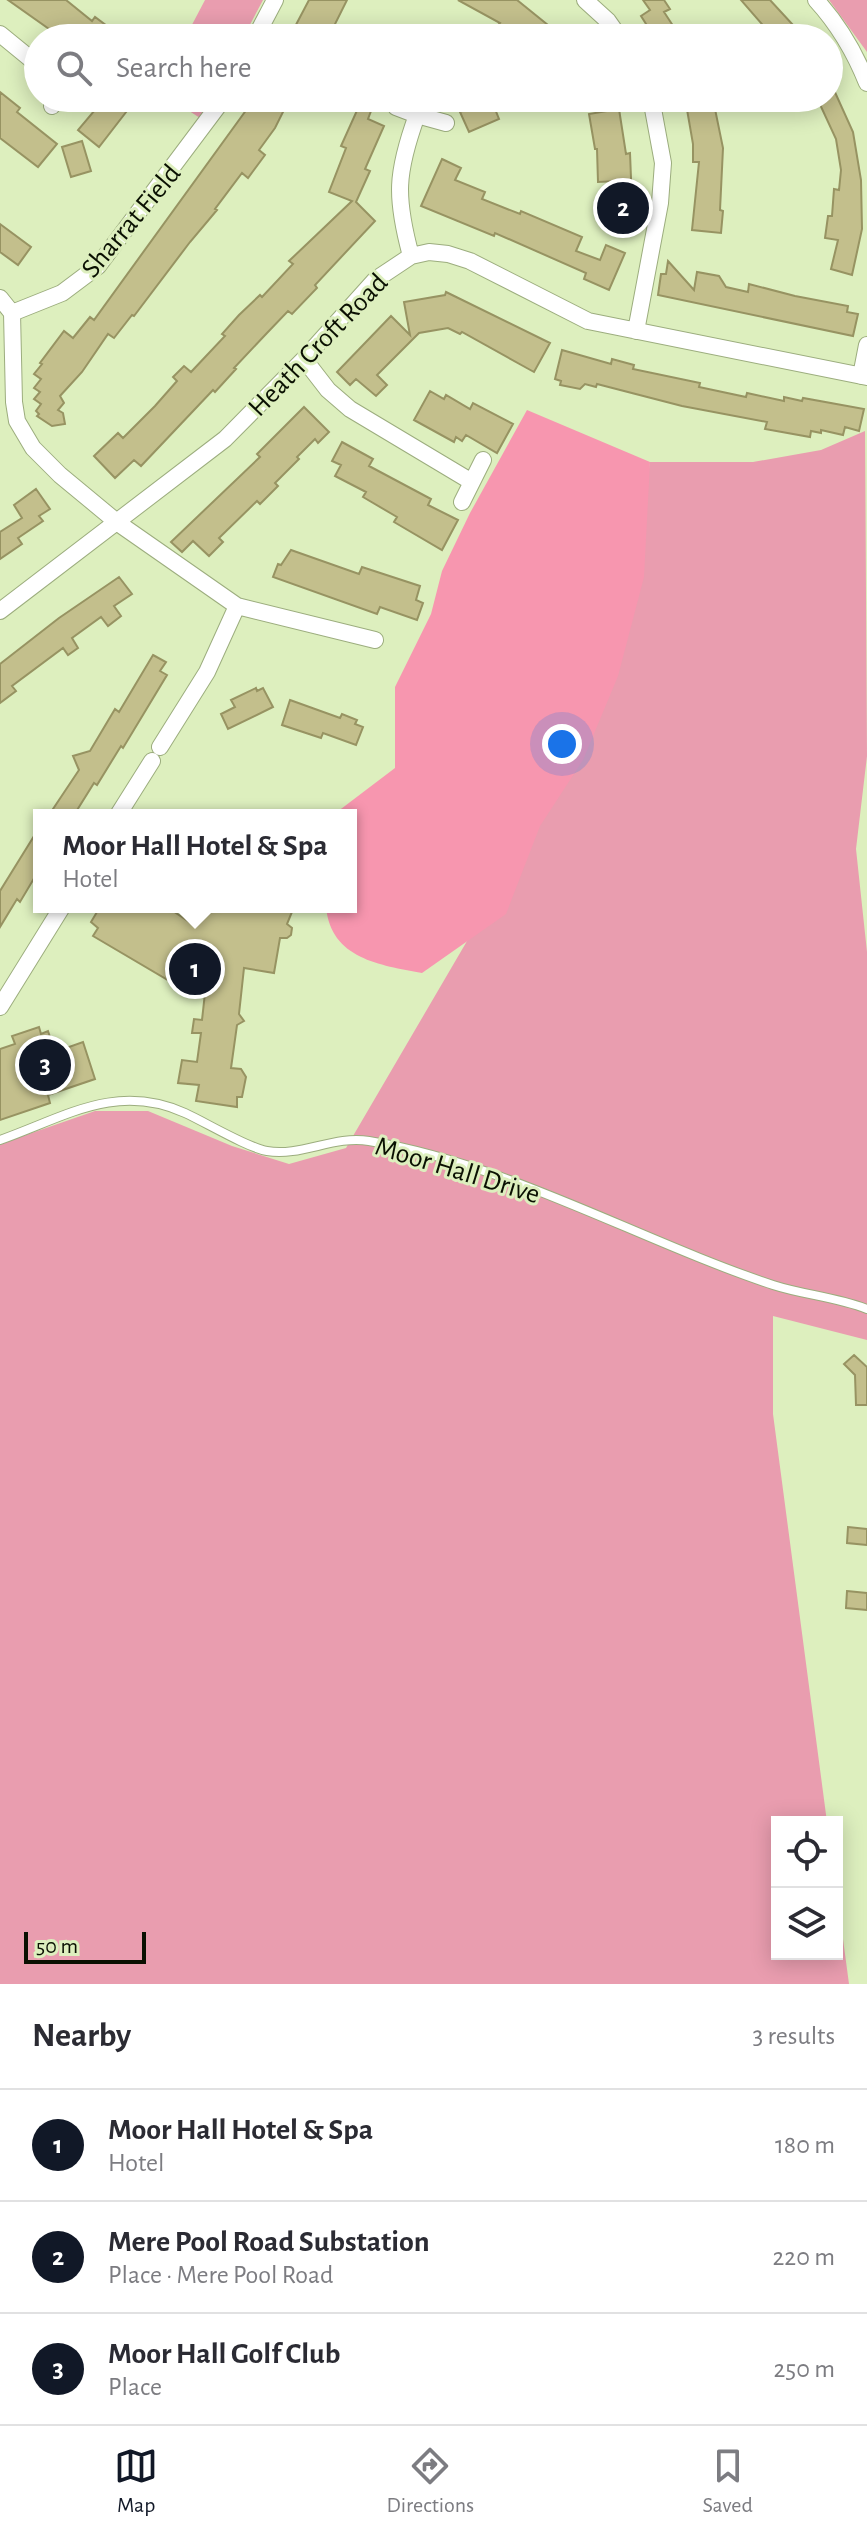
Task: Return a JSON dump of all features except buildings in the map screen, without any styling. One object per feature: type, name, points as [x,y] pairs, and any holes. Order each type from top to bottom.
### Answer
[{"type":"street","points":[[262,24],[275,0]]},
{"type":"street","points":[[585,0],[610,24]]},
{"type":"street","points":[[816,0],[835,24]]},
{"type":"street","points":[[0,34],[24,54]]},
{"type":"street","points":[[843,37],[867,83]]},
{"type":"street","name":"Sharrat Field","points":[[12,313],[62,293],[98,266],[214,112]]},
{"type":"street","points":[[409,112],[446,123]]},
{"type":"street","points":[[636,331],[660,203],[663,163],[654,112]]},
{"type":"street","points":[[411,256],[400,216],[399,178],[417,115]]},
{"type":"street","name":"Heath Croft Road","points":[[0,611],[225,439],[304,359],[375,280],[411,256],[429,252],[459,257],[588,321],[864,376]]},
{"type":"street","points":[[0,298],[12,313],[17,421],[33,448],[60,475],[118,523],[237,606],[375,640]]},
{"type":"street","points":[[864,376],[867,345]]},
{"type":"street","points":[[304,359],[328,390],[350,409],[472,482]]},
{"type":"street","points":[[462,502],[483,460]]},
{"type":"street","points":[[122,809],[207,672],[237,606]]},
{"type":"street","points":[[0,1007],[58,913]]},
{"type":"lane","name":"Moor Hall Drive","points":[[0,1140],[105,1101],[137,1099],[167,1105],[264,1151],[284,1152],[345,1139],[366,1140],[425,1153],[499,1176],[775,1286],[844,1300],[867,1309]]},
{"type":"shaded area","points":[[205,0],[263,0],[250,24],[192,24]]},
{"type":"shaded area","points":[[829,0],[867,0],[867,52]]},
{"type":"shaded area","points":[[527,410],[650,462],[644,577],[618,676],[583,760],[540,826],[506,914],[422,973],[374,962],[347,949],[337,938],[327,913],[357,913],[357,809],[341,809],[395,768],[395,687],[431,614],[442,571]]},
{"type":"shaded area","points":[[865,431],[867,756],[856,849],[867,952],[867,1340],[773,1316],[773,1414],[826,1816],[771,1816],[771,1960],[843,1960],[843,1939],[849,1984],[0,1984],[0,1144],[95,1111],[148,1111],[232,1146],[289,1164],[346,1148],[484,912],[615,677],[650,462],[753,462],[821,450]]},
{"type":"place","name":"Mere Pool Road Substation","points":[[623,208]]},
{"type":"place","name":"Moor Hall Hotel & Spa","points":[[195,969]]},
{"type":"place","name":"Moor Hall Golf Club","points":[[45,1065]]}]
